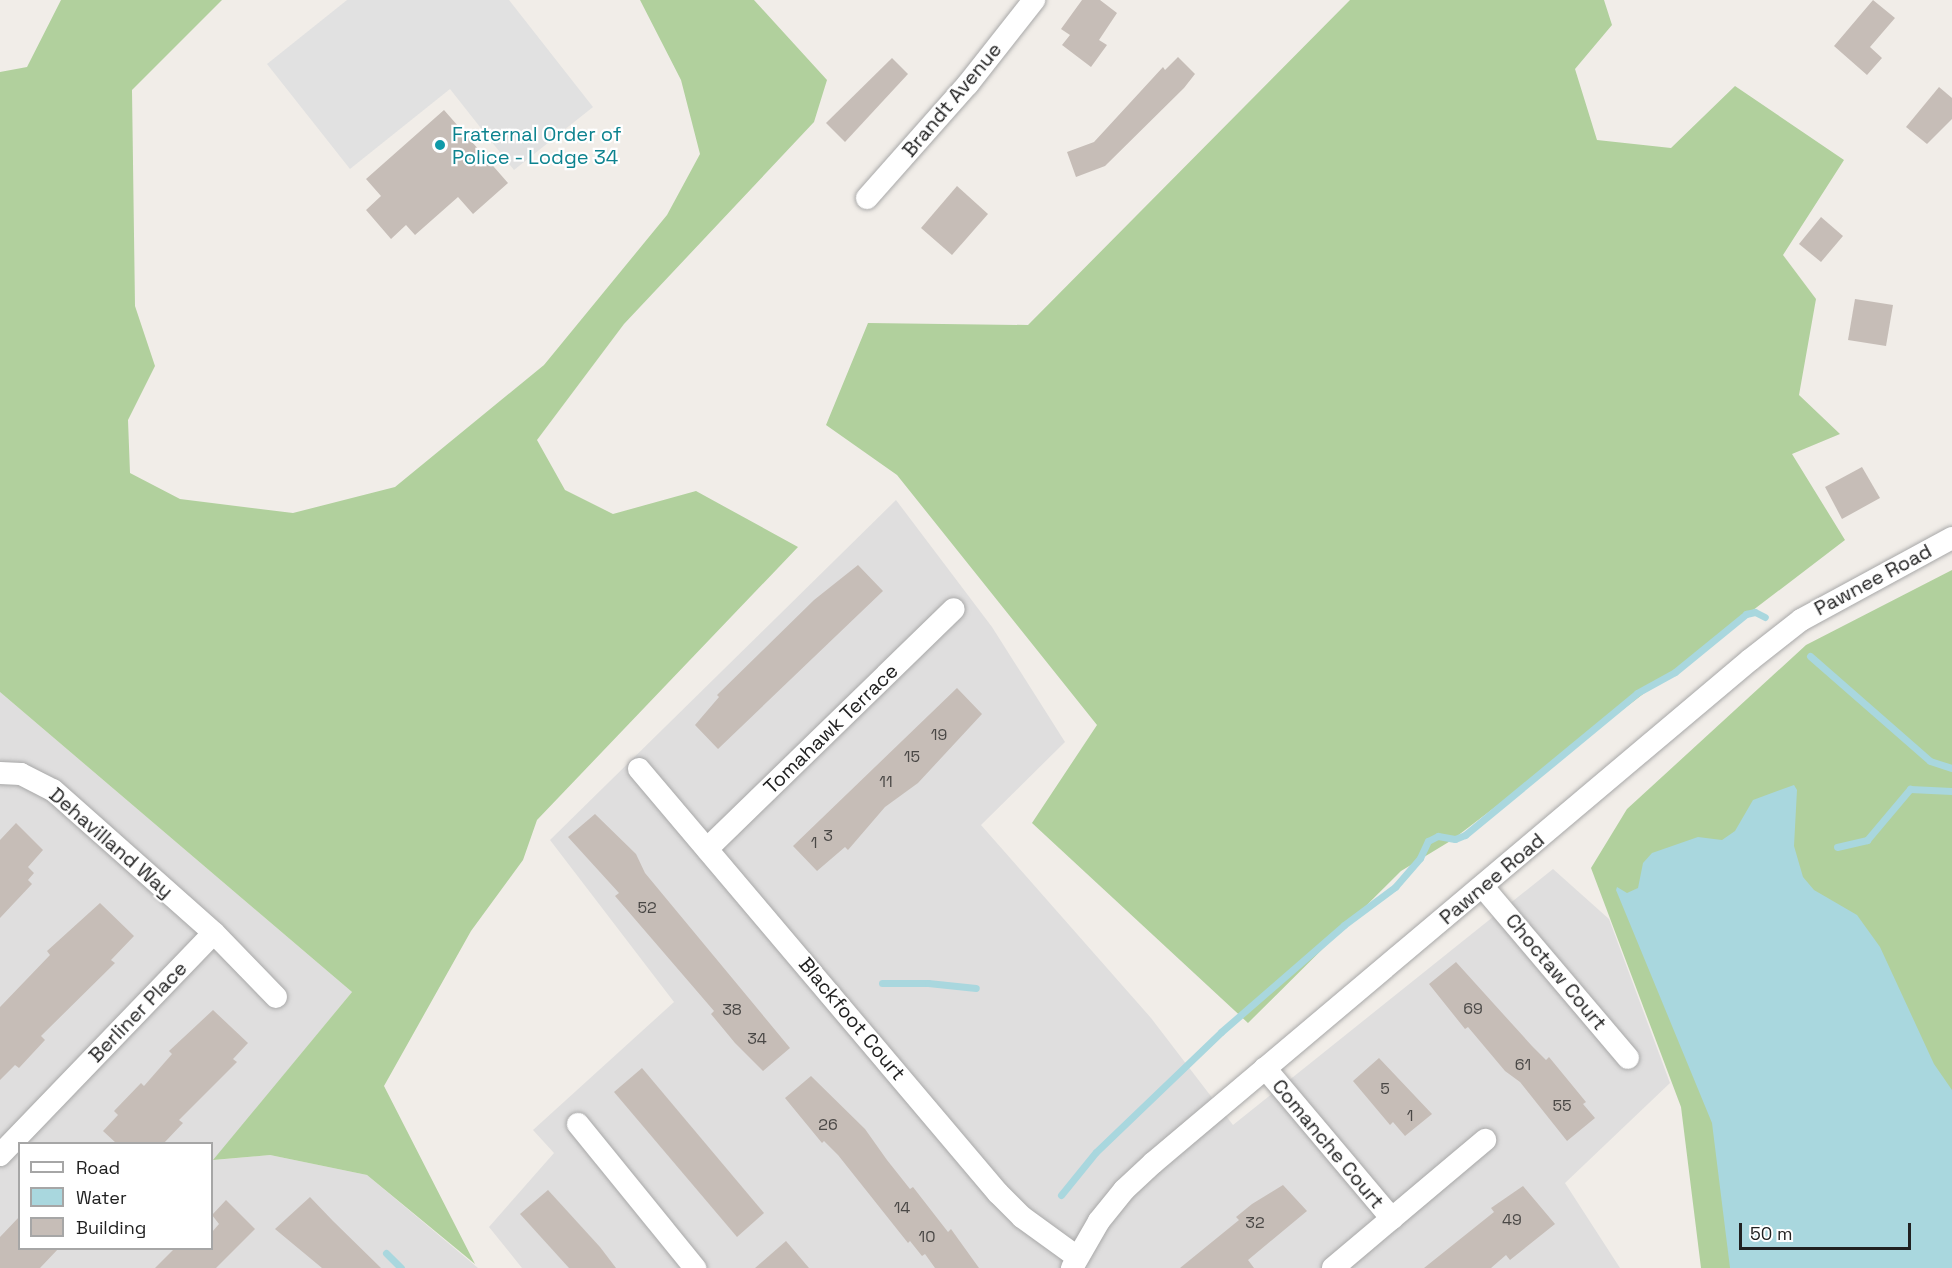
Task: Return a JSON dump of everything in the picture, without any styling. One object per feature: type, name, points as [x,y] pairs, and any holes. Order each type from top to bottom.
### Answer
[{"type":"street","name":"Brandt Avenue","points":[[867,198],[968,84],[1034,0]]},
{"type":"street","name":"Pawnee Road","points":[[1074,1263],[1124,1190],[1265,1068],[1784,632],[1825,605],[1952,538]]},
{"type":"street","name":"Tomahawk Terrace","points":[[707,849],[954,609]]},
{"type":"street","name":"Blackfoot Court","points":[[639,769],[998,1193],[1074,1263]]},
{"type":"street","name":"Dehavilland Way","points":[[0,773],[36,778],[53,790],[214,933]]},
{"type":"street","name":"Choctaw Court","points":[[1483,886],[1628,1058]]},
{"type":"street","points":[[214,933],[276,997]]},
{"type":"street","name":"Berliner Place","points":[[0,1155],[214,933]]},
{"type":"street","name":"Comanche Court","points":[[1265,1068],[1392,1219]]},
{"type":"street","points":[[578,1124],[695,1268]]},
{"type":"street","points":[[1334,1268],[1485,1140]]},
{"type":"shaded area","points":[[347,0],[509,0],[593,107],[514,170],[450,89],[350,169],[267,64]]},
{"type":"shaded area","points":[[896,500],[992,627],[1065,742],[981,825],[1151,1018],[1233,1125],[1553,869],[1609,919],[1670,1083],[1565,1183],[1620,1268],[522,1268],[489,1227],[554,1153],[533,1130],[674,1002],[550,840]]},
{"type":"shaded area","points":[[0,692],[352,992],[214,1160],[270,1155],[367,1175],[478,1268],[0,1268]]},
{"type":"green space","points":[[61,0],[222,0],[132,90],[135,306],[155,366],[128,420],[130,473],[180,499],[293,513],[395,487],[544,365],[667,215],[700,154],[681,80],[640,0],[754,0],[827,80],[814,122],[624,324],[537,440],[565,490],[613,514],[696,491],[798,547],[537,820],[523,860],[471,931],[384,1086],[475,1264],[367,1175],[270,1155],[213,1160],[352,992],[0,692],[0,72],[27,67]]},
{"type":"green space","points":[[1350,0],[1604,0],[1612,25],[1575,69],[1597,140],[1671,148],[1735,86],[1844,160],[1783,255],[1816,299],[1799,395],[1840,434],[1792,454],[1845,540],[1452,840],[1401,871],[1248,1023],[1032,823],[1097,725],[897,475],[826,425],[868,323],[1028,325]]},
{"type":"green space","points":[[1952,570],[1952,1268],[1701,1268],[1681,1107],[1591,868],[1627,809],[1806,645]]},
{"type":"water","points":[[1794,785],[1797,790],[1794,846],[1803,877],[1814,890],[1857,915],[1880,947],[1934,1064],[1952,1090],[1952,1268],[1730,1268],[1712,1123],[1616,890],[1617,887],[1627,893],[1638,888],[1643,863],[1652,853],[1698,837],[1722,840],[1735,831],[1753,800]]},
{"type":"building","points":[[1082,0],[1100,0],[1117,13],[1099,40],[1107,45],[1091,67],[1062,45],[1070,35],[1061,29]]},
{"type":"building","points":[[1873,0],[1895,18],[1870,47],[1882,58],[1867,75],[1834,46]]},
{"type":"building","points":[[1178,57],[1195,74],[1184,88],[1105,166],[1076,177],[1067,152],[1094,142],[1163,67],[1165,70]]},
{"type":"building","points":[[892,58],[908,74],[845,142],[826,123]]},
{"type":"building","points":[[1939,87],[1952,98],[1952,119],[1927,144],[1906,127]]},
{"type":"building","name":"Fraternal Order of Police - Lodge 34","points":[[444,110],[508,183],[473,214],[458,197],[415,235],[406,225],[391,239],[366,210],[381,196],[366,179]]},
{"type":"building","points":[[957,186],[988,214],[952,255],[921,228]]},
{"type":"building","points":[[1821,217],[1843,236],[1821,262],[1799,244]]},
{"type":"building","points":[[1855,299],[1893,305],[1886,346],[1848,340]]},
{"type":"building","points":[[1862,467],[1880,498],[1842,519],[1825,487]]},
{"type":"building","points":[[858,565],[883,591],[718,749],[695,725],[719,697],[717,695],[814,600]]},
{"type":"building","points":[[957,688],[982,714],[918,783],[885,807],[848,850],[845,847],[817,871],[793,846]]},
{"type":"building","points":[[595,814],[636,854],[645,873],[790,1048],[763,1071],[735,1043],[711,1014],[714,1011],[615,896],[619,893],[568,837]]},
{"type":"building","points":[[16,823],[43,850],[28,867],[34,873],[28,880],[32,884],[0,918],[0,840]]},
{"type":"building","points":[[100,903],[134,936],[111,960],[115,963],[41,1036],[45,1040],[19,1068],[15,1065],[0,1080],[0,1007],[50,955],[47,951]]},
{"type":"building","points":[[1456,962],[1532,1046],[1546,1060],[1549,1057],[1586,1102],[1583,1104],[1595,1118],[1567,1141],[1520,1082],[1505,1071],[1468,1027],[1465,1029],[1429,984]]},
{"type":"building","points":[[213,1010],[248,1043],[233,1059],[237,1062],[179,1120],[183,1123],[165,1142],[115,1142],[103,1131],[118,1115],[114,1111],[141,1083],[144,1086],[172,1054],[169,1051]]},
{"type":"building","points":[[1379,1058],[1432,1114],[1405,1136],[1393,1122],[1390,1125],[1353,1081]]},
{"type":"building","points":[[642,1068],[764,1213],[737,1237],[614,1092]]},
{"type":"building","points":[[811,1076],[865,1129],[910,1189],[913,1187],[948,1232],[951,1229],[979,1268],[935,1268],[925,1254],[922,1256],[910,1241],[908,1243],[838,1155],[824,1141],[822,1143],[785,1098]]},
{"type":"building","points":[[1283,1185],[1307,1211],[1248,1260],[1254,1268],[1180,1268],[1239,1220],[1236,1217],[1252,1204]]},
{"type":"building","points":[[1523,1186],[1555,1224],[1510,1260],[1506,1255],[1491,1268],[1424,1268],[1494,1212],[1491,1208]]},
{"type":"building","points":[[548,1190],[616,1268],[569,1268],[520,1214]]},
{"type":"building","points":[[310,1197],[381,1268],[322,1268],[275,1229]]},
{"type":"building","points":[[226,1200],[255,1229],[216,1268],[155,1268],[173,1250],[213,1250],[213,1231],[219,1224],[213,1214]]},
{"type":"building","points":[[18,1218],[18,1250],[57,1250],[40,1268],[0,1268],[0,1237]]},
{"type":"building","points":[[786,1241],[809,1268],[755,1268]]},
{"type":"waterway","points":[[1061,1195],[1096,1152],[1221,1032],[1344,925],[1395,887],[1420,858],[1428,841],[1438,836],[1455,839],[1465,835],[1637,693],[1675,672],[1746,614],[1755,612],[1765,617]]},
{"type":"waterway","points":[[1810,656],[1930,761],[1952,768]]},
{"type":"waterway","points":[[1837,847],[1867,840],[1910,789],[1952,791]]},
{"type":"waterway","points":[[882,983],[928,983],[976,988]]},
{"type":"waterway","points":[[386,1253],[401,1268]]},
{"type":"place","name":"Fraternal Order of Police - Lodge 34","points":[[440,145]]}]
